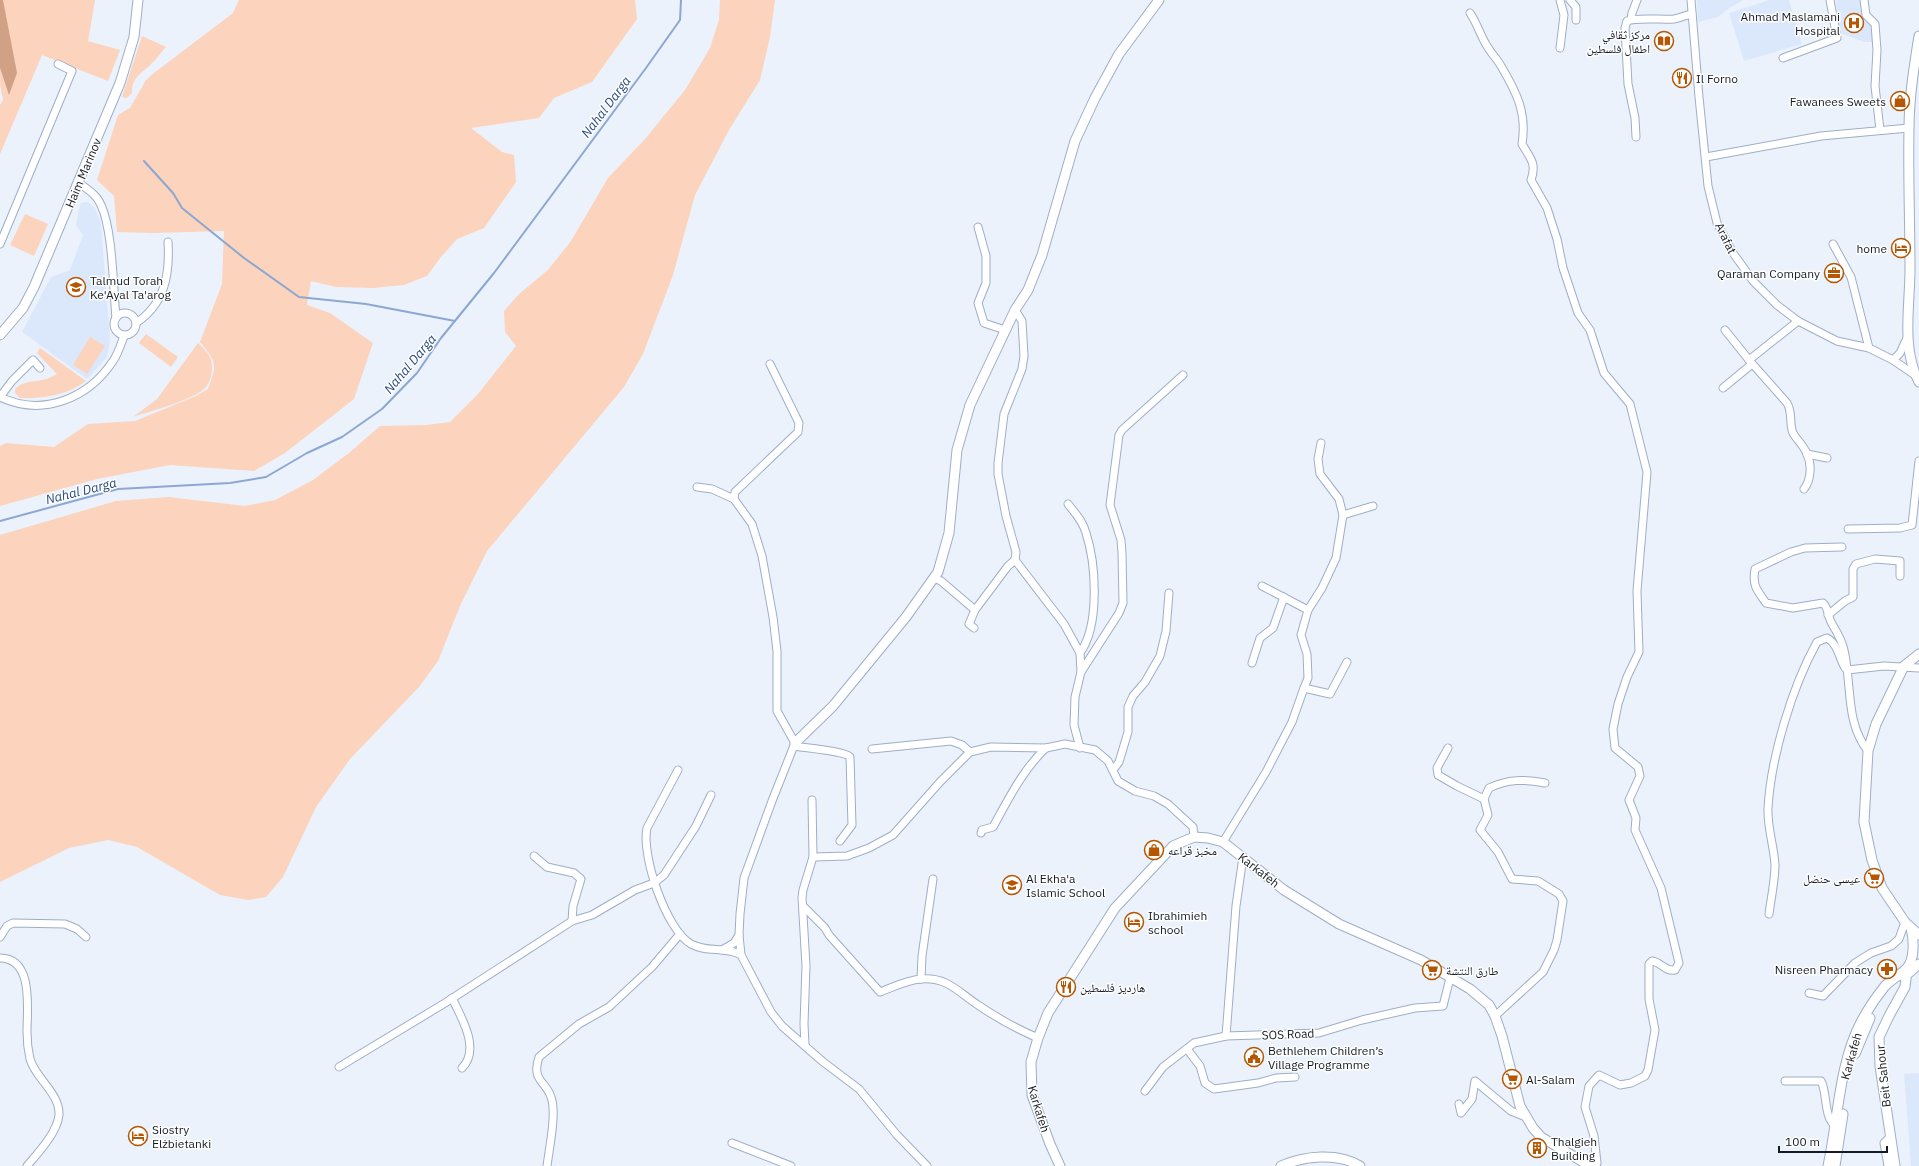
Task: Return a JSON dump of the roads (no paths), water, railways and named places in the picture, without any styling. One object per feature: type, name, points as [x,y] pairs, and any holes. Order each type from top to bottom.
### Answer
[{"type":"street","name":"Haim Marinov","points":[[0,336],[22,308],[34,287],[79,183],[126,67],[136,28],[138,0]]},
{"type":"street","points":[[927,1166],[897,1135],[859,1089],[822,1061],[782,1026],[771,1012],[741,955],[739,935],[744,878],[772,801],[795,744],[833,706],[906,617],[938,572],[949,534],[957,450],[970,405],[1015,310],[1028,290],[1042,255],[1075,141],[1119,54],[1160,0]]},
{"type":"street","points":[[1560,0],[1564,14],[1560,48]]},
{"type":"street","points":[[1570,0],[1576,8],[1576,20]]},
{"type":"street","points":[[1631,19],[1637,0]]},
{"type":"street","name":"Arafat","points":[[1691,0],[1708,186],[1717,223],[1732,254],[1753,281],[1777,305],[1798,321],[1837,341],[1869,348],[1894,360],[1917,379]]},
{"type":"street","points":[[1783,58],[1837,38],[1830,0]]},
{"type":"street","points":[[1864,0],[1866,15],[1875,24],[1877,50],[1874,86],[1880,130]]},
{"type":"street","points":[[1470,13],[1487,46],[1501,65],[1521,107],[1524,128],[1522,144],[1532,161],[1534,171],[1531,180],[1546,208],[1557,239],[1562,268],[1578,313],[1590,330],[1604,373],[1630,404],[1647,472],[1637,591],[1639,652],[1627,677],[1618,704],[1614,729],[1615,748],[1638,767],[1640,776],[1629,800],[1636,818],[1635,830],[1660,888],[1679,963],[1675,970],[1671,971],[1655,961],[1652,961],[1649,964],[1649,999],[1655,1030],[1650,1064],[1645,1076],[1631,1083],[1620,1084],[1599,1075],[1589,1086],[1585,1110],[1594,1136],[1596,1166]]},
{"type":"street","points":[[1636,137],[1635,118],[1628,84],[1625,28],[1627,21],[1631,19],[1675,19],[1692,14]]},
{"type":"street","points":[[1917,379],[1910,356],[1908,336],[1910,271],[1909,128],[1913,77],[1919,36]]},
{"type":"street","points":[[0,244],[72,71],[58,64]]},
{"type":"street","points":[[1706,157],[1807,138],[1909,128]]},
{"type":"street","points":[[79,183],[94,194],[101,204],[106,224],[116,318],[114,324],[115,330],[124,336]]},
{"type":"street","points":[[978,227],[986,256],[986,283],[978,303],[984,323],[1005,330]]},
{"type":"street","points":[[40,368],[33,360],[12,381],[0,397],[20,405],[35,406],[54,404],[75,396],[95,382],[108,369],[114,360],[124,336],[133,332],[136,323],[146,316],[166,283],[169,271],[168,242]]},
{"type":"street","points":[[1833,244],[1851,277],[1869,348]]},
{"type":"street","points":[[974,628],[969,624],[975,610],[1008,566],[1015,560],[1016,552],[1006,516],[998,463],[1004,414],[1022,368],[1024,356],[1022,321],[1015,310]]},
{"type":"street","points":[[116,318],[119,315],[126,313],[133,316],[136,323]]},
{"type":"street","points":[[1723,388],[1750,362],[1798,321]]},
{"type":"street","points":[[1725,330],[1750,362],[1787,403],[1791,410],[1793,432],[1807,454],[1810,473],[1809,483],[1804,489]]},
{"type":"street","points":[[1894,360],[1900,353],[1908,336]]},
{"type":"street","points":[[734,499],[735,492],[798,432],[799,423],[770,364]]},
{"type":"street","points":[[1081,672],[1119,613],[1123,603],[1121,540],[1110,504],[1120,435],[1122,430],[1184,375]]},
{"type":"street","points":[[1223,842],[1266,772],[1292,722],[1308,678],[1307,654],[1301,635],[1308,610],[1322,588],[1336,558],[1343,515],[1339,499],[1320,474],[1318,459],[1321,443]]},
{"type":"street","points":[[1807,454],[1827,458]]},
{"type":"street","points":[[1848,529],[1900,528],[1912,525],[1919,461]]},
{"type":"street","points":[[697,487],[712,489],[734,499],[752,524],[758,539],[773,617],[777,651],[777,711],[795,744],[824,751],[837,752],[848,755],[850,758],[852,825],[840,841]]},
{"type":"street","points":[[1068,504],[1079,518],[1086,533],[1096,585],[1090,629],[1084,647],[1080,653]]},
{"type":"street","points":[[1343,515],[1372,506]]},
{"type":"street","points":[[1842,547],[1805,548],[1791,552],[1755,569],[1753,579],[1756,589],[1766,603],[1793,608],[1823,602],[1826,605],[1828,615],[1844,649],[1853,717],[1861,743],[1868,751]]},
{"type":"street","points":[[1828,615],[1844,601],[1853,597],[1853,569],[1856,564],[1875,559],[1900,560],[1900,576]]},
{"type":"street","points":[[1015,560],[1064,624],[1080,653],[1081,672],[1075,697],[1074,716],[1074,725],[1080,748]]},
{"type":"street","points":[[934,578],[941,581],[975,610]]},
{"type":"street","points":[[1262,586],[1308,610]]},
{"type":"street","points":[[1113,770],[1119,762],[1128,732],[1128,707],[1133,696],[1145,682],[1160,656],[1166,631],[1168,593]]},
{"type":"street","points":[[1252,663],[1260,638],[1272,628],[1284,597]]},
{"type":"street","points":[[1769,914],[1775,866],[1768,821],[1768,806],[1776,757],[1786,719],[1804,668],[1817,642],[1827,638],[1833,641],[1840,660],[1847,670]]},
{"type":"street","points":[[1919,654],[1904,666],[1879,717],[1868,751],[1864,822],[1872,860],[1882,888],[1908,925],[1919,935]]},
{"type":"street","points":[[1304,688],[1330,694],[1347,662]]},
{"type":"street","points":[[1847,670],[1867,667],[1904,666],[1919,668]]},
{"type":"street","points":[[872,749],[951,741],[962,745],[970,752]]},
{"type":"street","points":[[813,857],[847,856],[869,848],[893,835],[940,782],[970,752],[991,747],[1046,748],[1065,744],[1095,750],[1108,761],[1118,781],[1135,791],[1154,796],[1168,804],[1193,827],[1194,837]]},
{"type":"street","points":[[981,833],[982,830],[993,827],[1010,796],[1032,764],[1046,748]]},
{"type":"street","points":[[1448,748],[1437,768],[1438,775],[1484,799]]},
{"type":"street","points":[[678,770],[647,828],[647,850],[654,883],[667,914],[680,934],[692,944],[708,949],[734,950],[741,955]]},
{"type":"street","points":[[1495,1016],[1543,972],[1554,950],[1557,940],[1563,901],[1559,894],[1538,881],[1512,879],[1498,852],[1480,830],[1488,815],[1484,799],[1489,788],[1514,780],[1545,783]]},
{"type":"street","points":[[339,1067],[452,998],[572,921],[592,915],[635,890],[654,883],[664,875],[673,863],[696,826],[711,795]]},
{"type":"street","points":[[805,1045],[804,1024],[806,966],[802,918],[803,890],[813,857],[812,800]]},
{"type":"street","name":"Karkafeh","points":[[1060,1166],[1050,1144],[1032,1095],[1031,1062],[1038,1038],[1048,1013],[1115,908],[1173,846],[1194,837],[1208,838],[1223,842],[1284,890],[1339,924],[1421,960],[1470,989],[1489,1005],[1495,1016],[1504,1042],[1518,1099],[1526,1117],[1541,1137],[1590,1166]]},
{"type":"street","points":[[534,856],[547,867],[574,873],[581,879],[573,906],[572,921]]},
{"type":"street","points":[[1226,1036],[1236,906],[1243,857]]},
{"type":"street","points":[[921,979],[922,956],[933,879]]},
{"type":"street","points":[[803,906],[825,928],[829,935],[880,992],[900,984],[921,979],[939,980],[951,984],[977,1005],[1016,1029],[1038,1038]]},
{"type":"street","points":[[0,937],[7,926],[13,922],[65,924],[77,929],[86,937]]},
{"type":"street","points":[[1809,993],[1823,996],[1855,963],[1871,953],[1891,946],[1899,939],[1908,925]]},
{"type":"street","name":"Beit Sahour","points":[[1895,1166],[1880,1066],[1879,1037],[1905,987],[1912,955],[1913,937],[1908,925]]},
{"type":"street","points":[[547,1166],[551,1139],[552,1109],[551,1096],[539,1081],[536,1065],[539,1057],[579,1024],[609,1007],[652,967],[680,934]]},
{"type":"street","points":[[722,950],[734,944],[739,935]]},
{"type":"street","points":[[1908,969],[1919,957]]},
{"type":"street","points":[[0,958],[10,960],[18,964],[22,970],[28,1002],[27,1033],[31,1062],[59,1109],[56,1126],[27,1166]]},
{"type":"street","points":[[1908,969],[1919,964]]},
{"type":"street","name":"Karkafeh","points":[[1828,1166],[1838,1127],[1853,1038],[1871,1005],[1884,987],[1897,975],[1908,969]]},
{"type":"street","name":"SOS Road","points":[[1145,1091],[1163,1067],[1194,1043],[1226,1036],[1319,1033],[1362,1020],[1415,1008],[1443,1006],[1450,978]]},
{"type":"street","points":[[452,998],[466,1027],[470,1046],[468,1062],[462,1068]]},
{"type":"street","points":[[1187,1049],[1200,1066],[1206,1084],[1214,1089],[1258,1083],[1276,1078],[1295,1077]]},
{"type":"street","points":[[1459,1104],[1461,1114],[1472,1099],[1475,1081],[1511,1111],[1526,1117]]},
{"type":"street","points":[[1785,1081],[1821,1081],[1825,1089],[1830,1117],[1838,1127],[1835,1166]]},
{"type":"street","points":[[1888,1166],[1884,1143],[1890,1137]]},
{"type":"street","points":[[732,1143],[791,1166]]},
{"type":"street","points":[[1281,1166],[1292,1161],[1318,1158],[1339,1158],[1360,1166]]},
{"type":"waterway","name":"Nahal Darga","points":[[0,521],[118,489],[230,483],[266,477],[307,453],[342,437],[382,409],[417,373],[441,338],[494,273],[646,68],[680,20],[681,0]]},
{"type":"waterway","points":[[144,161],[173,193],[182,208],[244,258],[299,297],[366,304],[455,321]]},
{"type":"place","name":"Ahmad Maslamani Hospital","points":[[1854,23]]},
{"type":"place","name":"مركز ثقافي اطفال فلسطين","points":[[1664,41]]},
{"type":"place","name":"Il Forno","points":[[1682,78]]},
{"type":"place","name":"Fawanees Sweets","points":[[1900,101]]},
{"type":"place","name":"home","points":[[1901,248]]},
{"type":"place","name":"Qaraman Company","points":[[1834,273]]},
{"type":"place","name":"Talmud Torah Ke'Ayal Ta'arog","points":[[76,287]]},
{"type":"place","name":"مخبز قراعه","points":[[1154,850]]},
{"type":"place","name":"عيسى حنضل","points":[[1874,878]]},
{"type":"place","name":"Al Ekha'a Islamic School","points":[[1012,885]]},
{"type":"place","name":"Ibrahimieh school","points":[[1134,922]]},
{"type":"place","name":"Nisreen Pharmacy","points":[[1887,969]]},
{"type":"place","name":"طارق النتشة","points":[[1432,970]]},
{"type":"place","name":"هارديز فلسطين","points":[[1066,987]]},
{"type":"place","name":"Bethlehem Children’s Village Programme","points":[[1254,1057]]},
{"type":"place","name":"Al-Salam","points":[[1512,1079]]},
{"type":"place","name":"Siostry Elżbietanki","points":[[138,1136]]},
{"type":"place","name":"Thalgieh Building","points":[[1537,1148]]}]
